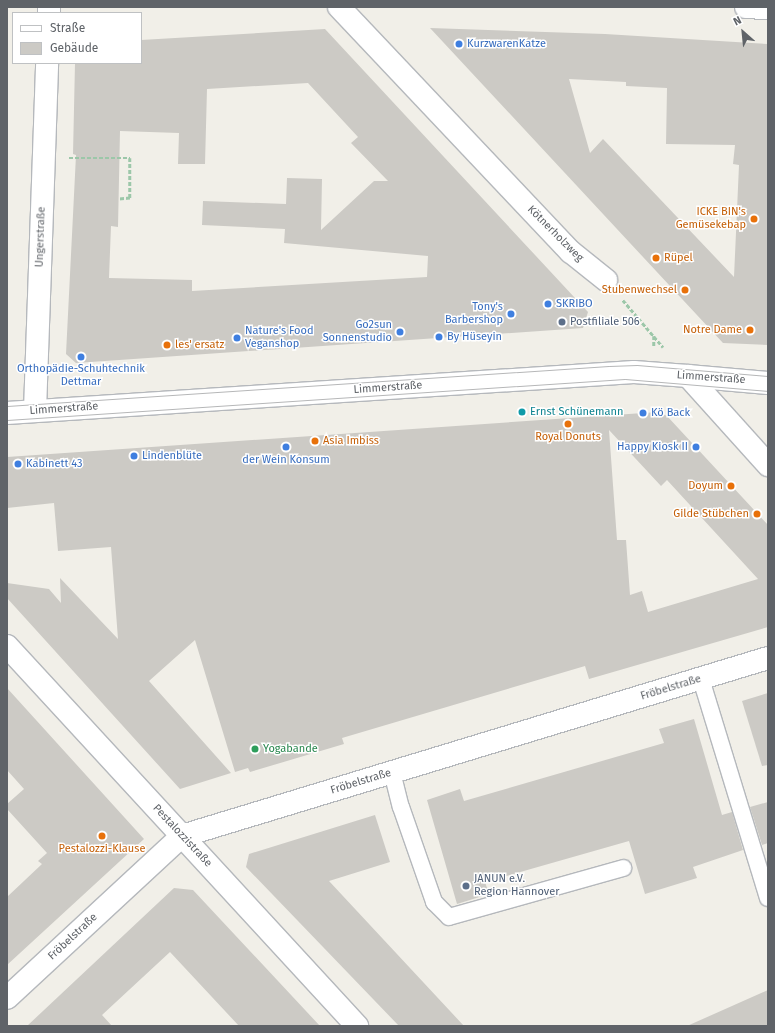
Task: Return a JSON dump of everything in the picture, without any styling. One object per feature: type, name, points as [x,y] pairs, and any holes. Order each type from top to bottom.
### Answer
[{"type":"street","name":"Kötnerholzweg","points":[[338,7],[570,252],[606,280]]},
{"type":"street","points":[[746,7],[768,8]]},
{"type":"street","name":"Ungerstraße","points":[[35,411],[47,64]]},
{"type":"street","name":"Limmerstraße","points":[[7,413],[607,373],[688,376],[768,382]]},
{"type":"street","points":[[688,376],[768,465]]},
{"type":"street","name":"Pestalozzistraße","points":[[7,646],[357,1026]]},
{"type":"street","name":"Fröbelstraße","points":[[7,998],[182,836],[768,658]]},
{"type":"lane","points":[[700,678],[755,838],[768,898]]},
{"type":"lane","points":[[392,772],[401,807],[434,902],[449,917],[623,868]]},
{"type":"path","points":[[44,158],[130,158],[130,198],[119,199]]},
{"type":"path","points":[[606,280],[688,376]]},
{"type":"building","points":[[430,28],[605,34],[768,44],[768,345],[723,343]],"holes":[[[569,79],[626,82],[626,86],[667,88],[666,144],[735,145],[733,164],[739,165],[734,277],[603,139],[590,153]]]},
{"type":"building","points":[[325,29],[588,312],[583,328],[76,363],[66,354],[76,155],[73,154],[75,64],[142,64],[142,40]],"holes":[[[308,83],[358,137],[351,143],[388,181],[374,181],[321,230],[322,179],[287,178],[286,204],[203,201],[202,225],[285,229],[284,243],[428,256],[427,277],[192,291],[192,280],[109,278],[111,226],[118,227],[120,131],[179,133],[178,164],[205,164],[207,89]]]},
{"type":"building","points":[[658,412],[667,416],[768,525],[768,627],[589,679],[585,666],[342,738],[344,744],[250,772],[248,768],[235,772],[195,640],[149,681],[231,773],[180,789],[7,598],[7,583],[49,589],[61,603],[60,578],[118,639],[111,547],[58,551],[54,503],[7,508],[7,457]],"holes":[[[609,430],[661,486],[667,480],[758,579],[648,612],[642,591],[630,595],[626,540],[617,540]]]},
{"type":"building","points":[[7,688],[144,839],[7,965],[7,897],[42,864],[38,861],[47,853],[7,809],[7,804],[24,789],[7,770]]},
{"type":"building","points":[[768,693],[768,765],[762,766],[742,701]]},
{"type":"building","points":[[694,719],[722,815],[732,812],[743,850],[693,867],[697,878],[645,894],[629,841],[485,882],[489,894],[457,904],[427,800],[460,789],[464,801],[664,743],[659,729]]},
{"type":"building","points":[[768,802],[768,843],[762,845],[750,807]]},
{"type":"building","points":[[375,815],[390,862],[329,881],[464,1026],[399,1026],[246,867],[249,854]]},
{"type":"building","points":[[174,888],[193,890],[320,1026],[239,1026],[170,952],[102,1015],[112,1026],[27,1026]]},
{"type":"building","points":[[768,990],[768,1026],[687,1026]]},
{"type":"tram line","points":[[7,406],[609,366],[637,365],[768,376]]},
{"type":"tram line","points":[[7,420],[625,379],[768,391]]},
{"type":"place","name":"KurzwarenKatze","points":[[459,44]]},
{"type":"place","name":"ICKE BIN's Gemüsekebap","points":[[754,219]]},
{"type":"place","name":"Rüpel","points":[[656,258]]},
{"type":"place","name":"Stubenwechsel","points":[[685,290]]},
{"type":"place","name":"SKRIBO","points":[[548,304]]},
{"type":"place","name":"Tony's Barbershop","points":[[511,314]]},
{"type":"place","name":"Postfiliale 506","points":[[562,322]]},
{"type":"place","name":"Notre Dame","points":[[750,330]]},
{"type":"place","name":"Go2sun Sonnenstudio","points":[[400,332]]},
{"type":"place","name":"By Hüseyin","points":[[439,337]]},
{"type":"place","name":"Nature's Food Veganshop","points":[[237,338]]},
{"type":"place","name":"les' ersatz","points":[[167,345]]},
{"type":"place","name":"Orthopädie-Schuhtechnik Dettmar","points":[[81,357]]},
{"type":"place","name":"Ernst Schünemann","points":[[522,412]]},
{"type":"place","name":"Kö Back","points":[[643,413]]},
{"type":"place","name":"Royal Donuts","points":[[568,424]]},
{"type":"place","name":"Asia Imbiss","points":[[315,441]]},
{"type":"place","name":"der Wein Konsum","points":[[286,447]]},
{"type":"place","name":"Happy Kiosk II","points":[[696,447]]},
{"type":"place","name":"Lindenblüte","points":[[134,456]]},
{"type":"place","name":"Kabinett 43","points":[[18,464]]},
{"type":"place","name":"Doyum","points":[[731,486]]},
{"type":"place","name":"Gilde Stübchen","points":[[757,514]]},
{"type":"place","name":"Yogabande","points":[[255,749]]},
{"type":"place","name":"Pestalozzi-Klause","points":[[102,836]]},
{"type":"place","name":"JANUN e.V. Region Hannover","points":[[466,886]]}]
